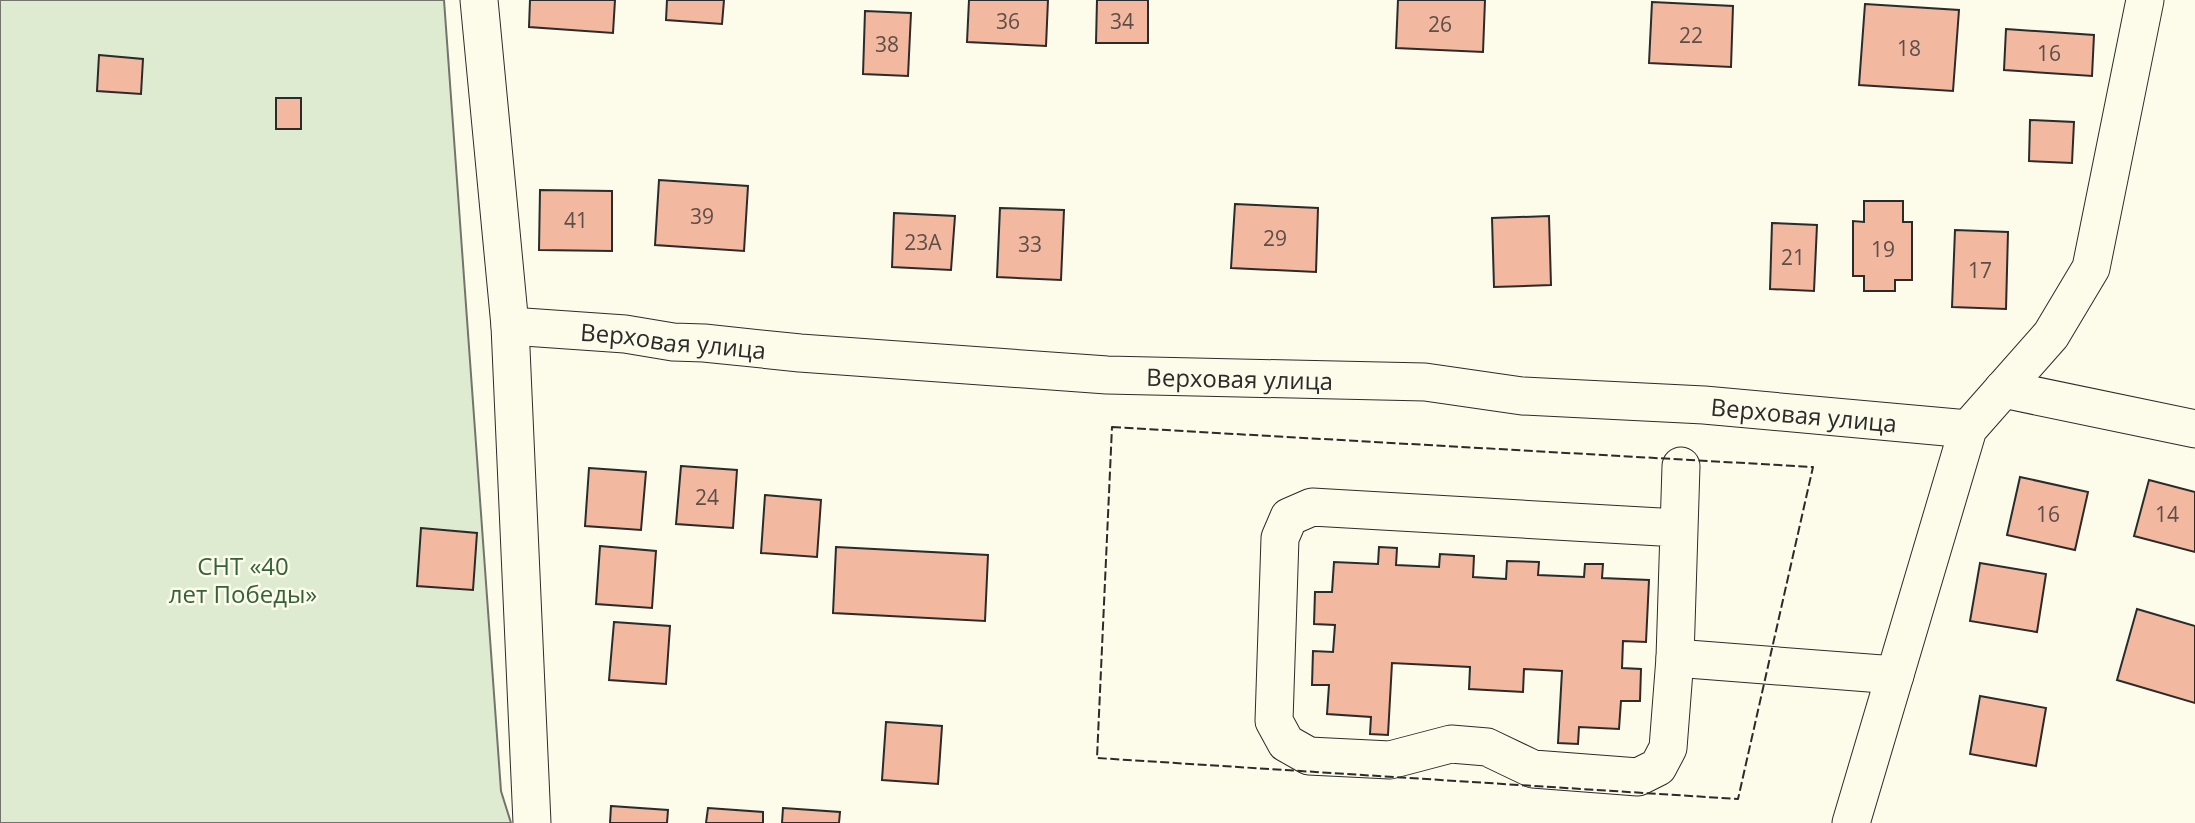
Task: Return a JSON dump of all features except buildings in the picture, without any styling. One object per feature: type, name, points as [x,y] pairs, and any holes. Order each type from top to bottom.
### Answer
[{"type":"street","points":[[479,0],[510,326],[532,823]]},
{"type":"street","points":[[1851,823],[1968,429],[2051,335],[2091,268],[2145,0]]},
{"type":"street","name":"Верховая улица","points":[[510,326],[625,334],[673,342],[704,342],[800,353],[1107,375],[1426,383],[1522,397],[1704,405],[1968,429]]},
{"type":"street","points":[[2003,389],[2195,429]]},
{"type":"street","points":[[1678,528],[1312,507],[1289,517],[1280,538],[1274,721],[1286,743],[1309,755],[1390,760],[1451,744],[1487,747],[1533,769],[1638,777],[1658,767],[1668,748],[1675,658],[1681,466]]},
{"type":"street","points":[[1675,658],[1895,675]]},
{"type":"green space","name":"СНТ «40 лет Победы»","points":[[0,0],[444,0],[501,791],[511,823],[0,823]]},
{"type":"fence","points":[[1112,427],[1813,467],[1738,799],[1097,758],[1112,427]]}]
